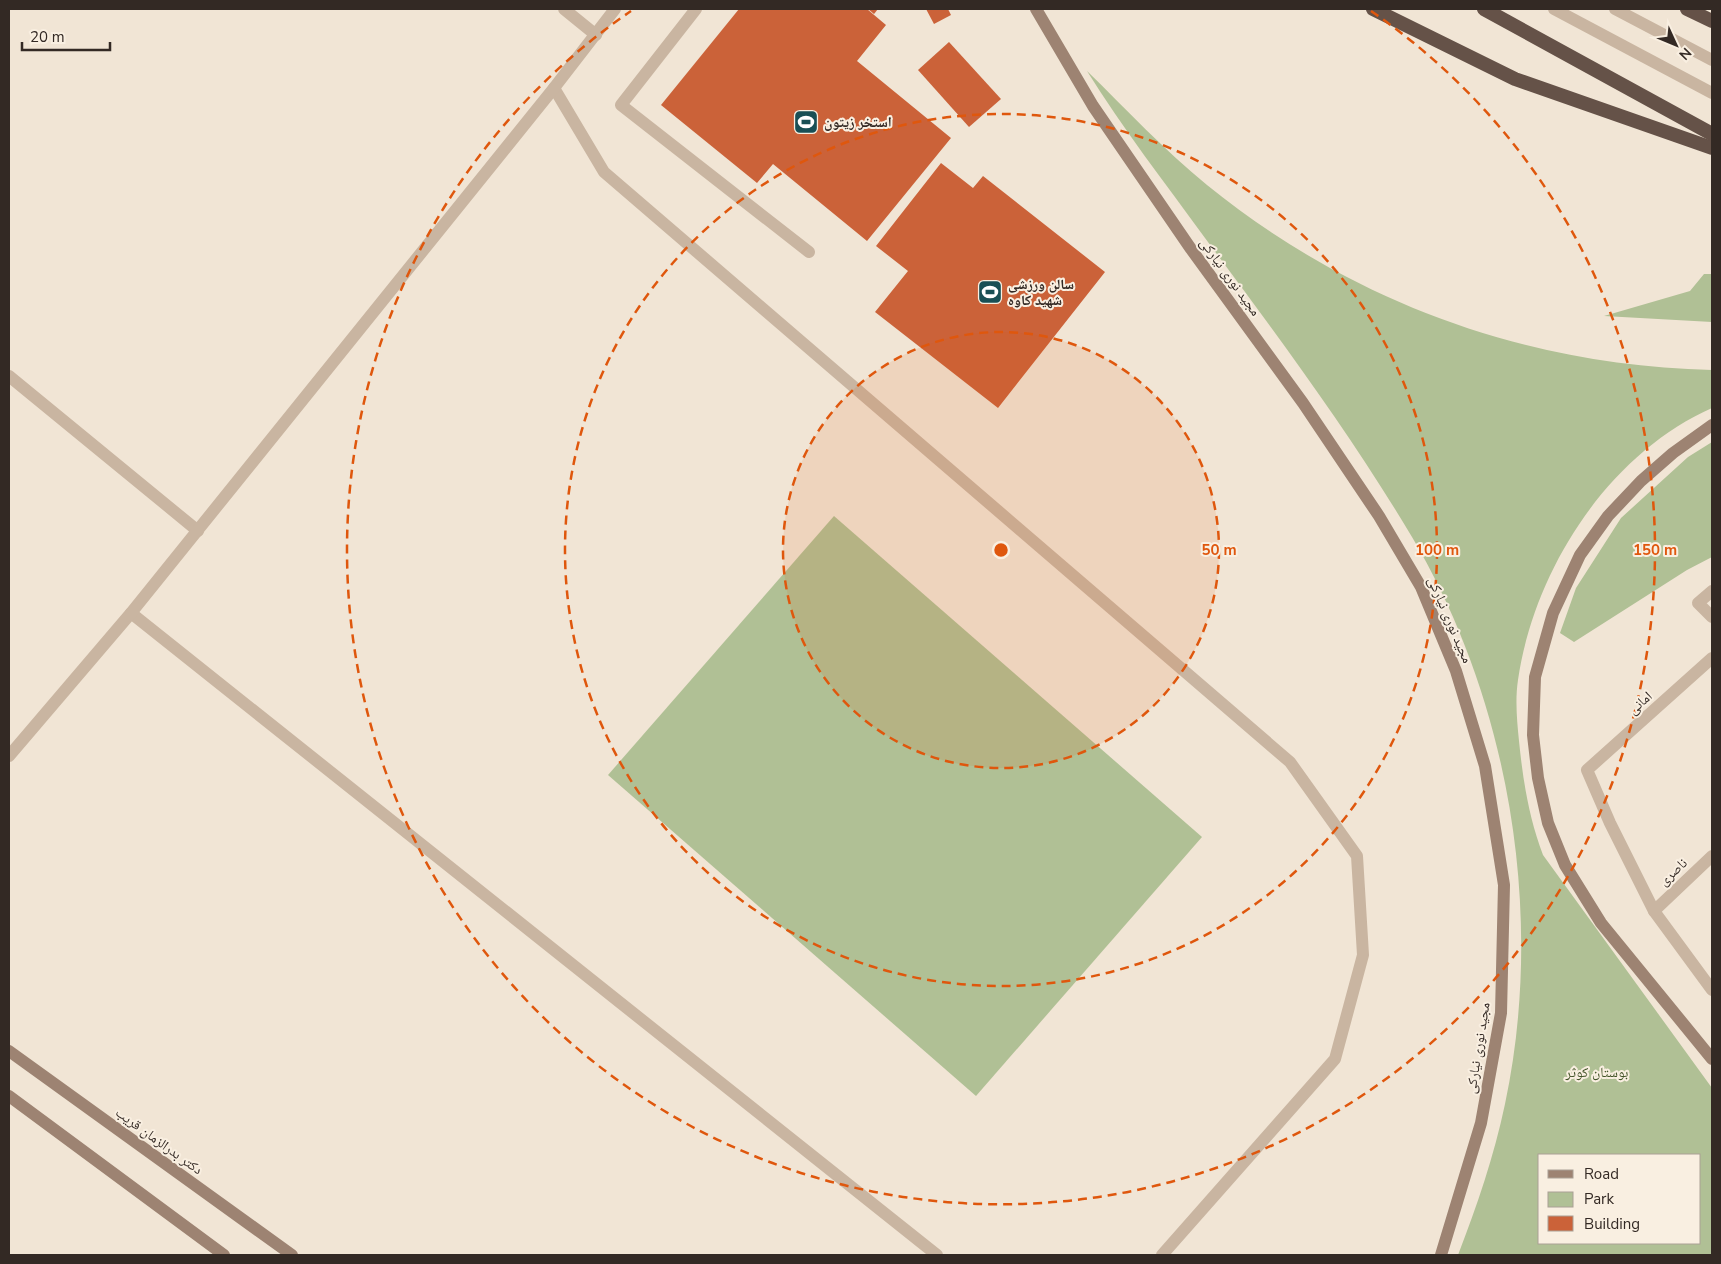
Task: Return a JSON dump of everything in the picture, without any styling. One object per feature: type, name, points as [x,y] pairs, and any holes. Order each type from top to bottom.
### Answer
[{"type":"highway","points":[[1373,9],[1515,79],[1712,148]]},
{"type":"highway","points":[[1484,9],[1712,134]]},
{"type":"highway","points":[[1687,9],[1712,22]]},
{"type":"main road","name":"مجید نوری نیارکی","points":[[1036,9],[1098,114],[1191,249],[1303,403],[1379,516],[1421,587],[1456,671],[1485,766],[1504,885],[1501,1013],[1481,1123],[1441,1255]]},
{"type":"main road","points":[[1712,425],[1672,453],[1641,481],[1608,516],[1580,555],[1553,613],[1535,677],[1533,735],[1538,778],[1548,823],[1564,865],[1601,923],[1712,1059]]},
{"type":"main road","name":"دکتر بدرالزمان قریب","points":[[9,1051],[292,1255]]},
{"type":"main road","points":[[9,1096],[224,1255]]},
{"type":"street","points":[[564,9],[596,35]]},
{"type":"street","points":[[9,756],[132,612],[198,531],[554,88],[615,9]]},
{"type":"street","points":[[696,9],[621,104],[808,252]]},
{"type":"street","points":[[1554,9],[1712,93]]},
{"type":"street","points":[[1615,9],[1712,60]]},
{"type":"street","points":[[554,88],[604,172],[1290,762],[1357,856],[1363,955],[1335,1059],[1162,1255]]},
{"type":"street","points":[[9,376],[198,531]]},
{"type":"street","points":[[1712,591],[1698,603],[1712,617]]},
{"type":"street","points":[[132,612],[937,1255]]},
{"type":"street","name":"امانی","points":[[1654,911],[1610,823],[1587,770],[1712,658]]},
{"type":"street","name":"ناصری","points":[[1654,911],[1712,856]]},
{"type":"street","points":[[1654,911],[1712,990]]},
{"type":"green space","name":"بوستان کوثر","points":[[1087,71],[1160,144],[1207,185],[1262,226],[1321,263],[1381,294],[1444,320],[1509,341],[1575,356],[1643,366],[1712,370],[1712,408],[1674,428],[1640,454],[1609,485],[1582,520],[1559,558],[1540,598],[1527,639],[1518,680],[1516,703],[1525,785],[1530,813],[1543,855],[1712,1088],[1712,1255],[1458,1255],[1496,1143],[1505,1104],[1517,1032],[1521,959],[1519,885],[1510,812],[1495,739],[1474,669],[1446,601],[1412,537],[1364,460],[1286,348],[1115,114]]},
{"type":"green space","points":[[1704,274],[1712,274],[1712,322],[1604,316],[1690,291]]},
{"type":"green space","points":[[1712,442],[1712,557],[1687,570],[1574,642],[1560,633],[1576,588],[1621,518],[1688,457]]},
{"type":"green space","points":[[834,516],[1202,837],[976,1096],[608,775]]},
{"type":"building","name":"استخر زیتون","points":[[739,9],[867,9],[886,25],[857,61],[951,138],[867,241],[773,164],[757,183],[661,105]]},
{"type":"building","points":[[868,9],[878,9],[874,14]]},
{"type":"building","points":[[926,9],[948,9],[951,15],[934,24]]},
{"type":"building","points":[[949,42],[1001,99],[969,127],[918,70]]},
{"type":"building","name":"سالن ورزشی شهید کاوه","points":[[941,163],[973,188],[983,176],[1105,272],[998,408],[875,312],[908,271],[876,246]]},
{"type":"place","name":"استخر زیتون","points":[[806,122]]},
{"type":"place","name":"سالن ورزشی شهید کاوه","points":[[990,292]]}]
